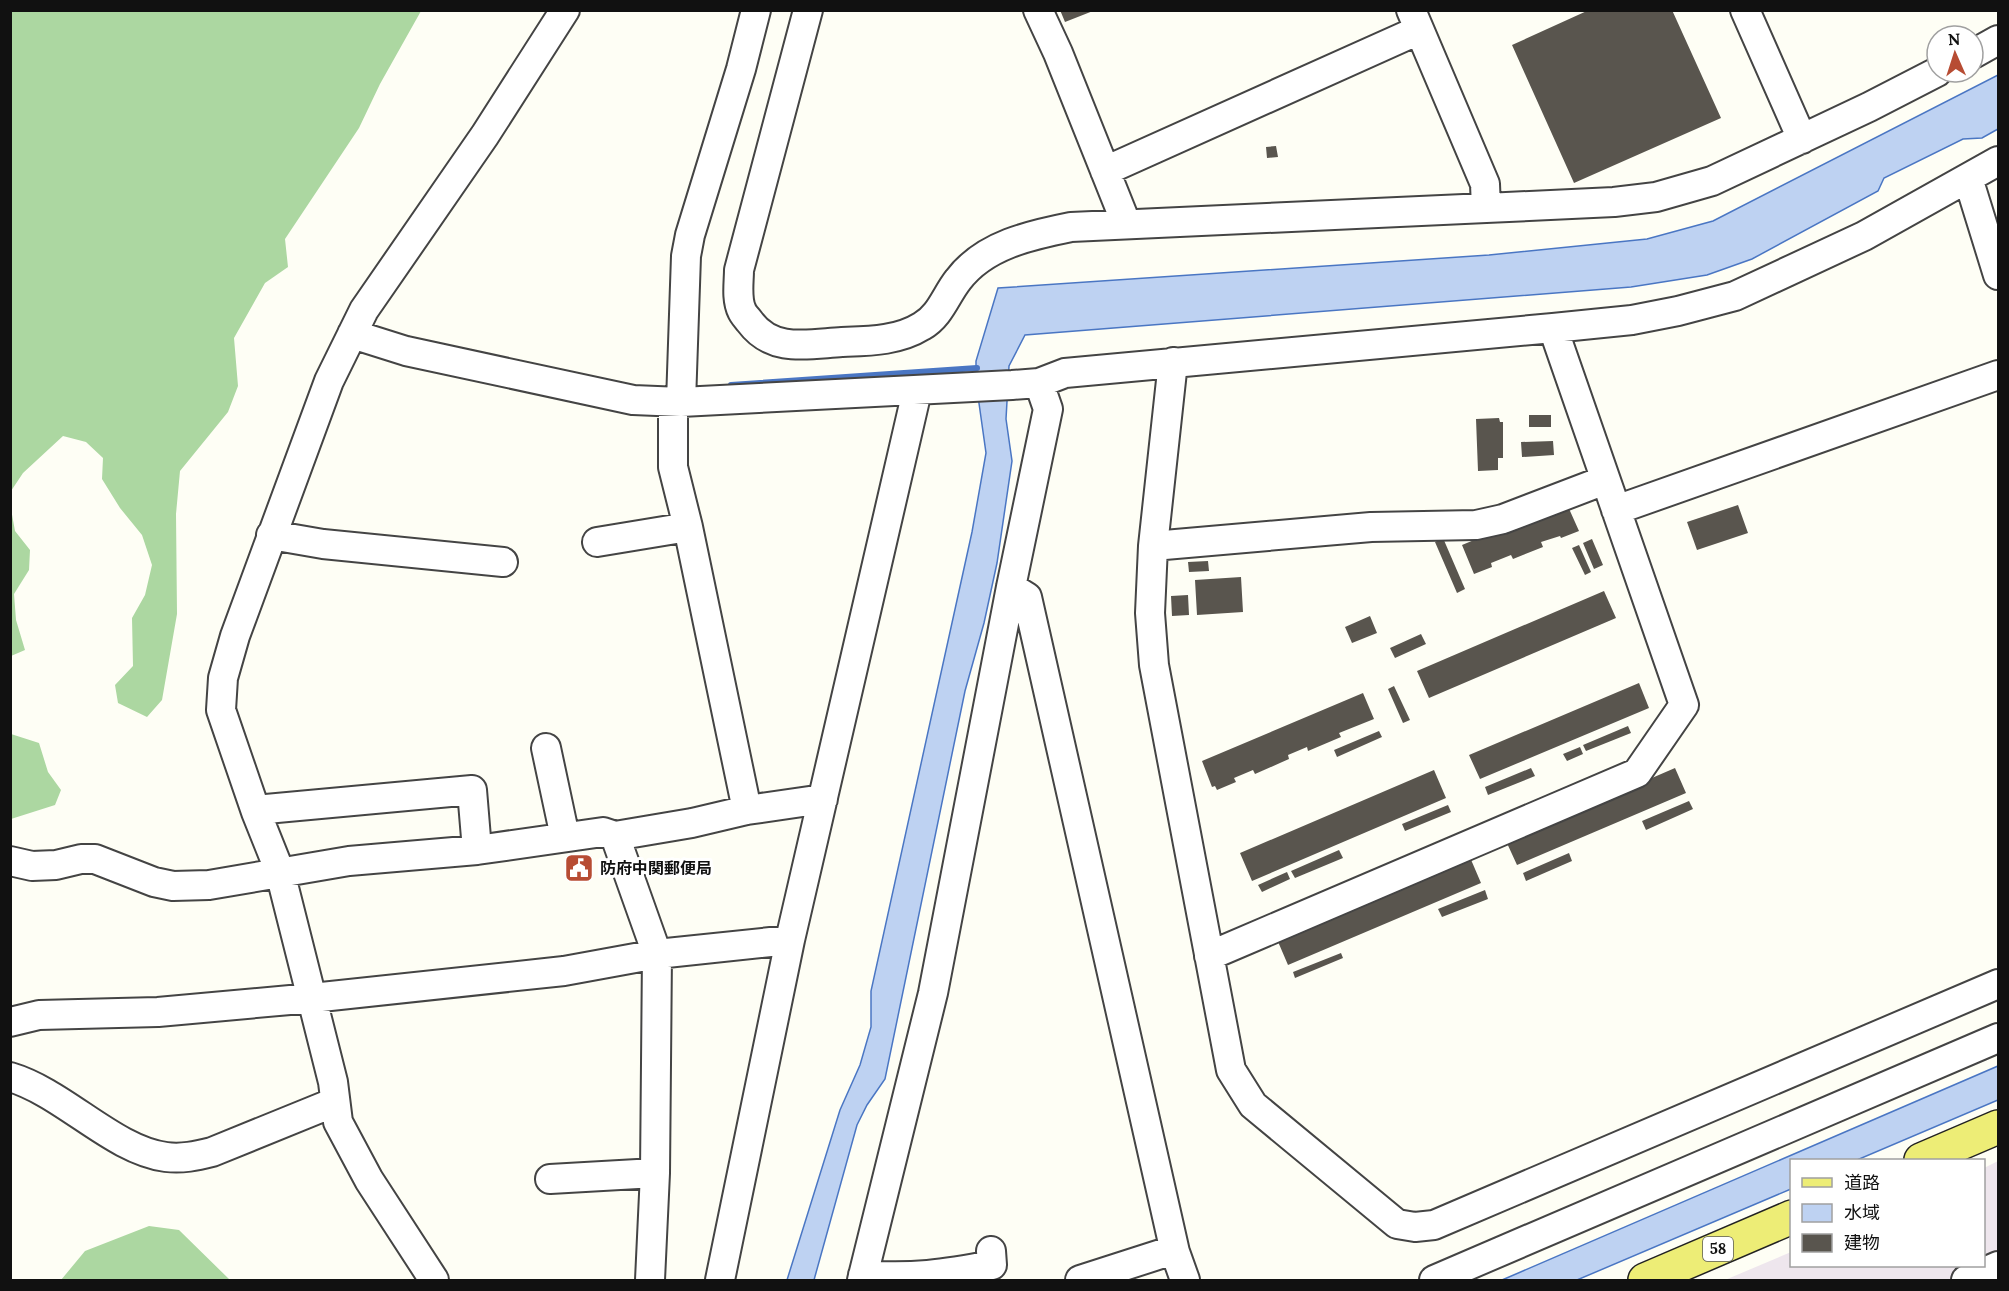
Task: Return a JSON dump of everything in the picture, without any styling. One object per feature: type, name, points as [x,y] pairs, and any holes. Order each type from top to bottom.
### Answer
[{"type":"main road","points":[[1926,1159],[1998,1127]]},
{"type":"main road","name":"58","points":[[1645,1281],[1790,1217]]},
{"type":"street","points":[[434,1281],[369,1180],[338,1122],[333,1082],[280,872],[256,812],[221,710],[223,678],[235,636],[329,381],[364,310],[485,135],[565,10]]},
{"type":"street","points":[[747,810],[688,527],[673,467],[673,410],[681,402],[688,245],[741,69],[756,10]]},
{"type":"street","points":[[808,10],[739,270],[741,310],[763,336],[780,344],[879,340],[899,336],[922,326],[937,313],[958,279],[977,259],[992,251],[1039,234],[1071,227],[1614,202],[1656,197],[1712,181],[1925,78]]},
{"type":"street","points":[[1038,10],[1058,53],[1126,223]]},
{"type":"street","points":[[1745,10],[1802,139]]},
{"type":"street","points":[[1105,171],[1415,20],[1485,184],[1486,208]]},
{"type":"street","points":[[352,334],[406,351],[633,400],[681,402],[1026,384],[1065,373],[1553,328],[1632,320],[1678,311],[1735,296],[1864,236],[1998,161]]},
{"type":"street","points":[[1968,178],[1998,275]]},
{"type":"street","points":[[1209,956],[1637,773],[1684,705],[1553,328]]},
{"type":"street","points":[[1173,362],[1153,546],[1150,613],[1154,665],[1231,1070],[1253,1105],[1396,1224],[1415,1227],[1434,1225],[1998,984]]},
{"type":"street","points":[[1616,510],[1998,375]]},
{"type":"street","points":[[991,1251],[992,1265],[938,1276],[862,1278],[933,993],[1011,587],[1048,409],[1026,384]]},
{"type":"street","points":[[720,1281],[790,940],[917,391]]},
{"type":"street","points":[[1153,546],[1371,527],[1476,525],[1503,519],[1605,480]]},
{"type":"street","points":[[597,542],[688,527]]},
{"type":"street","points":[[271,536],[323,544],[502,562]]},
{"type":"street","points":[[1011,587],[1027,597],[1175,1252],[1185,1281]]},
{"type":"street","points":[[546,748],[565,837]]},
{"type":"street","points":[[256,812],[266,809],[472,790],[477,850]]},
{"type":"street","points":[[10,861],[32,866],[95,859],[153,882],[172,886],[209,885],[349,861],[477,850],[603,832],[615,836],[692,823],[747,810],[823,799]]},
{"type":"street","points":[[615,836],[657,954],[655,1173],[650,1281]]},
{"type":"street","points":[[10,1022],[39,1015],[158,1012],[312,998],[564,971],[657,954],[790,940]]},
{"type":"street","points":[[1434,1281],[1998,1038]]},
{"type":"street","points":[[10,1077],[45,1091],[107,1132],[142,1150],[165,1157],[191,1157],[212,1152],[335,1102]]},
{"type":"street","points":[[550,1179],[655,1173]]},
{"type":"street","points":[[1080,1281],[1164,1253],[1175,1252]]},
{"type":"street","points":[[1966,1281],[1998,1266]]},
{"type":"shaded area","points":[[1998,1161],[1998,1280],[1725,1280],[1790,1252],[1790,1267],[1985,1267],[1985,1168]]},
{"type":"green space","points":[[11,10],[421,11],[380,84],[359,128],[285,239],[288,267],[265,283],[234,338],[238,386],[228,412],[180,471],[176,514],[177,614],[162,700],[147,717],[118,703],[115,685],[133,666],[132,618],[145,595],[152,565],[142,535],[120,508],[102,479],[103,458],[86,442],[63,436],[23,473],[11,491]]},
{"type":"green space","points":[[11,509],[15,531],[30,550],[29,570],[14,594],[16,620],[25,650],[11,656]]},
{"type":"green space","points":[[11,734],[39,743],[48,772],[61,790],[55,805],[11,819]]},
{"type":"green space","points":[[149,1226],[179,1230],[230,1280],[61,1280],[85,1251]]},
{"type":"water","points":[[1998,75],[1998,129],[1982,138],[1963,139],[1884,178],[1878,191],[1752,259],[1707,275],[1631,287],[1025,335],[1009,366],[1006,419],[1012,461],[997,563],[984,623],[965,691],[885,1079],[867,1105],[857,1125],[814,1280],[787,1280],[840,1110],[860,1065],[871,1027],[871,991],[972,532],[986,453],[976,382],[976,361],[998,288],[1489,255],[1647,239],[1713,221],[1980,84],[1985,84],[1985,82]]},
{"type":"water","points":[[1998,1066],[1998,1100],[1859,1159],[1790,1159],[1790,1189],[1577,1280],[1502,1280]]},
{"type":"building","points":[[1060,10],[1093,10],[1093,11],[1065,22]]},
{"type":"building","points":[[1589,10],[1672,10],[1721,118],[1574,183],[1512,45]]},
{"type":"building","points":[[1276,146],[1278,157],[1267,158],[1266,147]]},
{"type":"building","points":[[1529,415],[1551,415],[1551,427],[1529,427]]},
{"type":"building","points":[[1499,418],[1500,422],[1503,422],[1503,458],[1498,458],[1498,470],[1478,471],[1476,419]]},
{"type":"building","points":[[1553,441],[1554,455],[1522,457],[1521,442]]},
{"type":"building","points":[[1566,502],[1579,531],[1541,542],[1543,547],[1513,559],[1511,555],[1491,563],[1492,567],[1474,574],[1462,545]]},
{"type":"building","points":[[1738,505],[1748,533],[1697,550],[1687,522]]},
{"type":"building","points":[[1443,538],[1465,589],[1457,593],[1435,542]]},
{"type":"building","points":[[1592,539],[1603,565],[1594,569],[1583,543]]},
{"type":"building","points":[[1579,545],[1591,572],[1585,575],[1572,548]]},
{"type":"building","points":[[1208,561],[1209,571],[1189,572],[1188,562]]},
{"type":"building","points":[[1241,577],[1243,612],[1197,615],[1195,580]]},
{"type":"building","points":[[1604,591],[1616,618],[1429,698],[1417,671]]},
{"type":"building","points":[[1188,595],[1189,615],[1172,616],[1171,596]]},
{"type":"building","points":[[1370,616],[1377,633],[1352,643],[1345,627]]},
{"type":"building","points":[[1421,634],[1426,644],[1395,658],[1390,648]]},
{"type":"building","points":[[1639,683],[1649,708],[1480,779],[1469,755]]},
{"type":"building","points":[[1394,686],[1410,720],[1403,723],[1388,689]]},
{"type":"building","points":[[1363,693],[1374,719],[1339,733],[1341,737],[1308,751],[1307,747],[1288,755],[1289,759],[1255,774],[1253,770],[1234,778],[1236,782],[1217,790],[1215,786],[1212,787],[1202,761]]},
{"type":"building","points":[[1628,726],[1631,733],[1586,751],[1583,745]]},
{"type":"building","points":[[1379,731],[1382,737],[1337,757],[1334,750]]},
{"type":"building","points":[[1580,747],[1583,754],[1567,761],[1563,754]]},
{"type":"building","points":[[1531,768],[1535,776],[1488,795],[1485,787]]},
{"type":"building","points":[[1675,768],[1686,793],[1517,865],[1506,841]]},
{"type":"building","points":[[1434,770],[1446,798],[1252,881],[1240,853]]},
{"type":"building","points":[[1689,801],[1693,809],[1646,830],[1642,821]]},
{"type":"building","points":[[1448,805],[1451,812],[1405,831],[1402,824]]},
{"type":"building","points":[[1339,850],[1343,858],[1295,878],[1291,871]]},
{"type":"building","points":[[1569,853],[1572,861],[1526,881],[1523,873]]},
{"type":"building","points":[[1469,855],[1481,883],[1288,965],[1276,937]]},
{"type":"building","points":[[1287,872],[1290,879],[1262,892],[1258,885]]},
{"type":"building","points":[[1485,890],[1488,899],[1442,917],[1438,909]]},
{"type":"building","points":[[1341,953],[1343,958],[1295,978],[1293,972]]},
{"type":"waterway","points":[[731,385],[977,368]]},
{"type":"place","name":"防府中関郵便局","points":[[579,868]]}]
